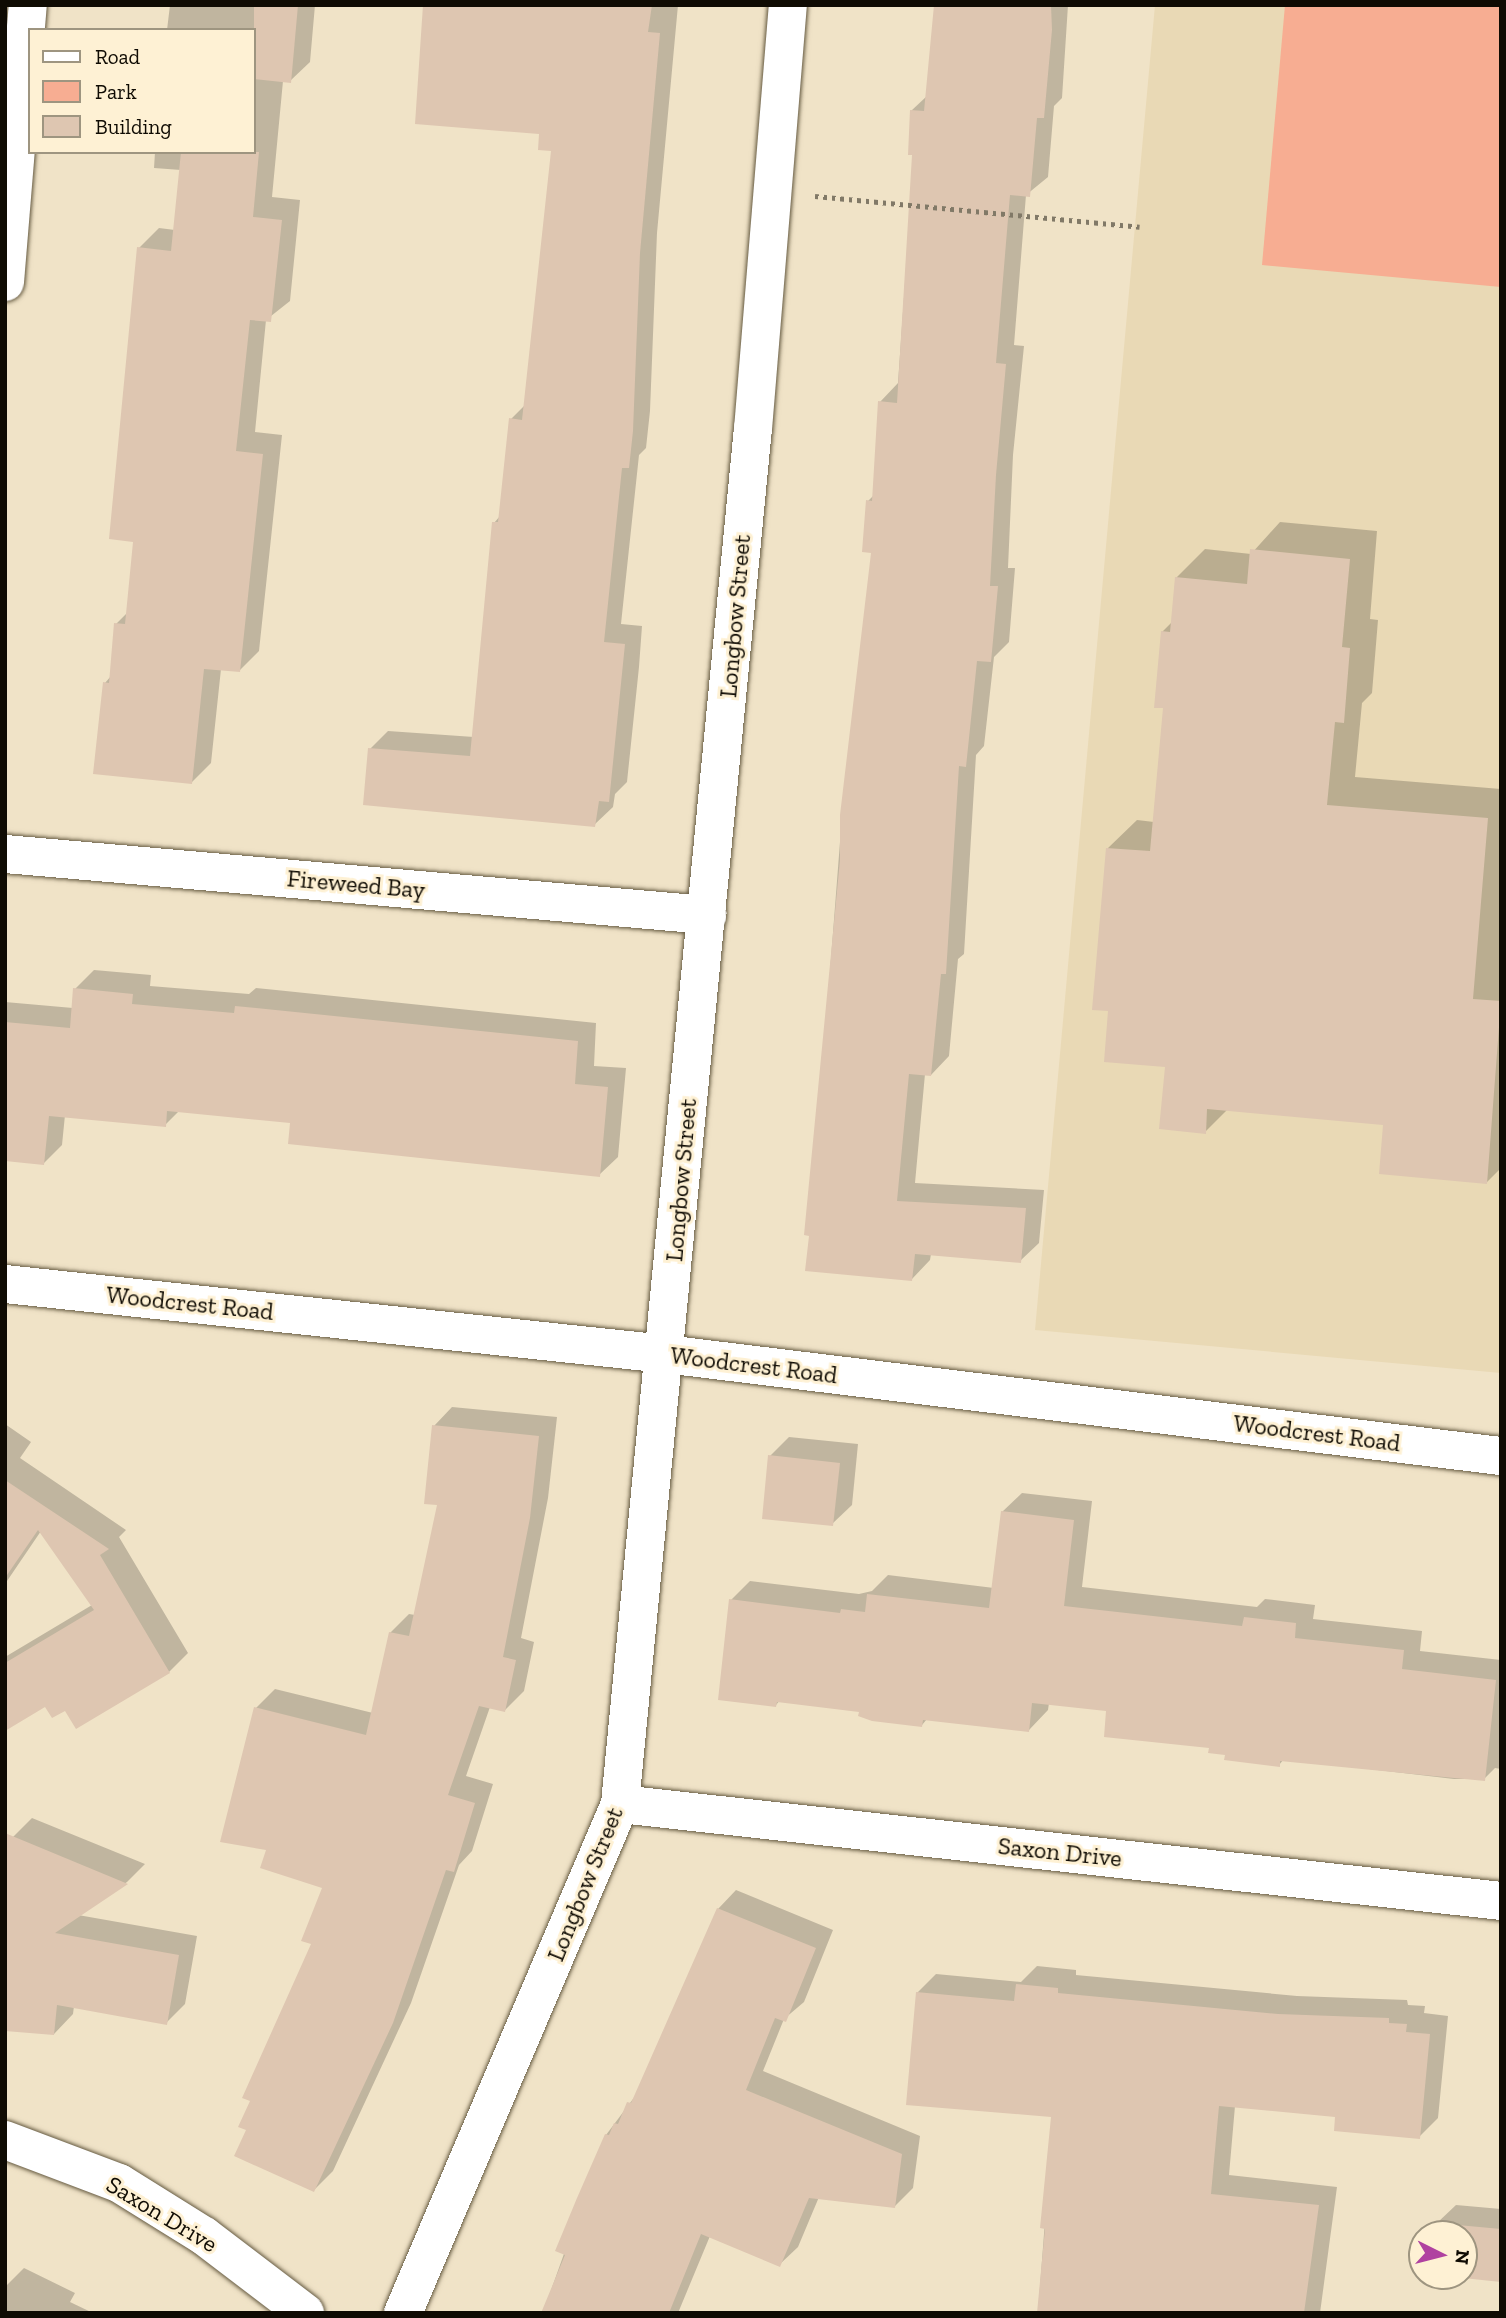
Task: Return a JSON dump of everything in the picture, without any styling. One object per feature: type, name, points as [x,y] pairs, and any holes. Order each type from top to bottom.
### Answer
[{"type":"street","points":[[5,282],[27,5]]},
{"type":"street","name":"Longbow Street","points":[[404,2313],[620,1804],[707,915],[788,5]]},
{"type":"street","name":"Fireweed Bay","points":[[5,854],[707,915]]},
{"type":"street","name":"Woodcrest Road","points":[[5,1284],[665,1354],[1501,1456]]},
{"type":"street","name":"Saxon Drive","points":[[620,1804],[1501,1901]]},
{"type":"street","name":"Saxon Drive","points":[[5,2140],[120,2183],[204,2236],[305,2313]]},
{"type":"path","points":[[773,192],[1140,227]]},
{"type":"shaded area","points":[[1155,5],[1501,5],[1501,1373],[1035,1330]]},
{"type":"green space","points":[[1285,5],[1501,5],[1501,287],[1262,265]]},
{"type":"building","points":[[254,5],[298,5],[291,83],[256,79]]},
{"type":"building","points":[[423,5],[652,5],[648,32],[660,33],[640,253],[633,431],[629,468],[622,468],[604,642],[625,644],[609,802],[599,801],[595,827],[363,805],[368,748],[470,756],[492,522],[498,522],[509,418],[522,420],[551,151],[538,150],[539,134],[415,124]]},
{"type":"building","points":[[934,5],[1051,5],[1052,30],[1044,118],[1037,118],[1030,197],[1010,195],[996,363],[1006,364],[990,586],[998,586],[991,662],[977,661],[966,767],[959,766],[946,974],[941,974],[931,1076],[909,1074],[897,1201],[1026,1208],[1021,1263],[915,1254],[912,1281],[805,1271],[809,1236],[804,1235],[840,860],[840,815],[871,553],[862,552],[866,500],[872,501],[878,401],[897,403],[912,155],[908,155],[910,110],[924,111]]},
{"type":"building","points":[[259,152],[253,217],[282,220],[271,322],[250,320],[236,451],[263,454],[240,672],[204,669],[192,784],[93,774],[103,682],[109,683],[114,623],[125,624],[133,542],[109,539],[137,247],[171,251],[181,154]]},
{"type":"building","points":[[1250,549],[1350,559],[1342,647],[1350,648],[1344,723],[1335,722],[1327,805],[1488,818],[1473,999],[1501,1001],[1487,1184],[1379,1174],[1383,1125],[1207,1109],[1206,1134],[1159,1129],[1165,1067],[1104,1062],[1108,1011],[1092,1010],[1106,848],[1150,851],[1163,708],[1154,708],[1161,631],[1170,632],[1175,577],[1247,584]]},
{"type":"building","points":[[73,988],[133,994],[132,1004],[234,1013],[235,1006],[578,1041],[575,1084],[608,1087],[600,1177],[288,1144],[290,1123],[167,1111],[166,1127],[49,1116],[44,1165],[5,1161],[5,1022],[70,1028]]},
{"type":"building","points":[[432,1425],[539,1436],[530,1518],[503,1657],[516,1660],[505,1712],[479,1706],[448,1795],[475,1803],[454,1872],[446,1870],[393,2023],[314,2192],[234,2156],[246,2130],[238,2127],[250,2101],[242,2098],[311,1944],[301,1941],[322,1888],[260,1868],[266,1850],[220,1842],[254,1707],[366,1735],[389,1632],[409,1636],[437,1505],[424,1504]]},
{"type":"building","points":[[768,1455],[840,1463],[833,1526],[762,1519]]},
{"type":"building","points":[[5,1480],[109,1549],[100,1555],[170,1673],[76,1729],[65,1711],[52,1718],[45,1707],[5,1731],[5,1663],[94,1610],[38,1530],[5,1578]]},
{"type":"building","points":[[1001,1511],[1074,1520],[1064,1606],[1242,1626],[1244,1617],[1296,1623],[1295,1638],[1404,1650],[1402,1669],[1496,1680],[1485,1781],[1280,1761],[1280,1767],[1224,1760],[1225,1755],[1208,1753],[1209,1748],[1104,1737],[1106,1711],[1032,1703],[1029,1732],[923,1720],[922,1727],[872,1721],[858,1716],[859,1712],[777,1702],[776,1707],[718,1700],[729,1599],[840,1613],[841,1609],[865,1612],[867,1594],[989,1608]]},
{"type":"building","points":[[5,1833],[128,1884],[55,1933],[179,1955],[167,2025],[57,2005],[54,2035],[5,2031]]},
{"type":"building","points":[[717,1908],[816,1948],[786,2022],[775,2018],[746,2090],[902,2154],[895,2208],[809,2198],[780,2267],[701,2234],[669,2313],[541,2313],[565,2255],[555,2251],[577,2198],[605,2134],[609,2135],[614,2123],[618,2124],[627,2102],[631,2103]]},
{"type":"building","points":[[1016,1984],[1058,1988],[1058,1993],[1278,2014],[1389,2018],[1389,2023],[1407,2024],[1406,2032],[1430,2034],[1420,2139],[1334,2131],[1335,2117],[1219,2106],[1211,2194],[1319,2205],[1304,2313],[1037,2313],[1045,2229],[1040,2228],[1051,2117],[906,2105],[916,1992],[1014,2001]]},
{"type":"building","points":[[1478,2227],[1501,2229],[1501,2282],[1478,2280]]}]
